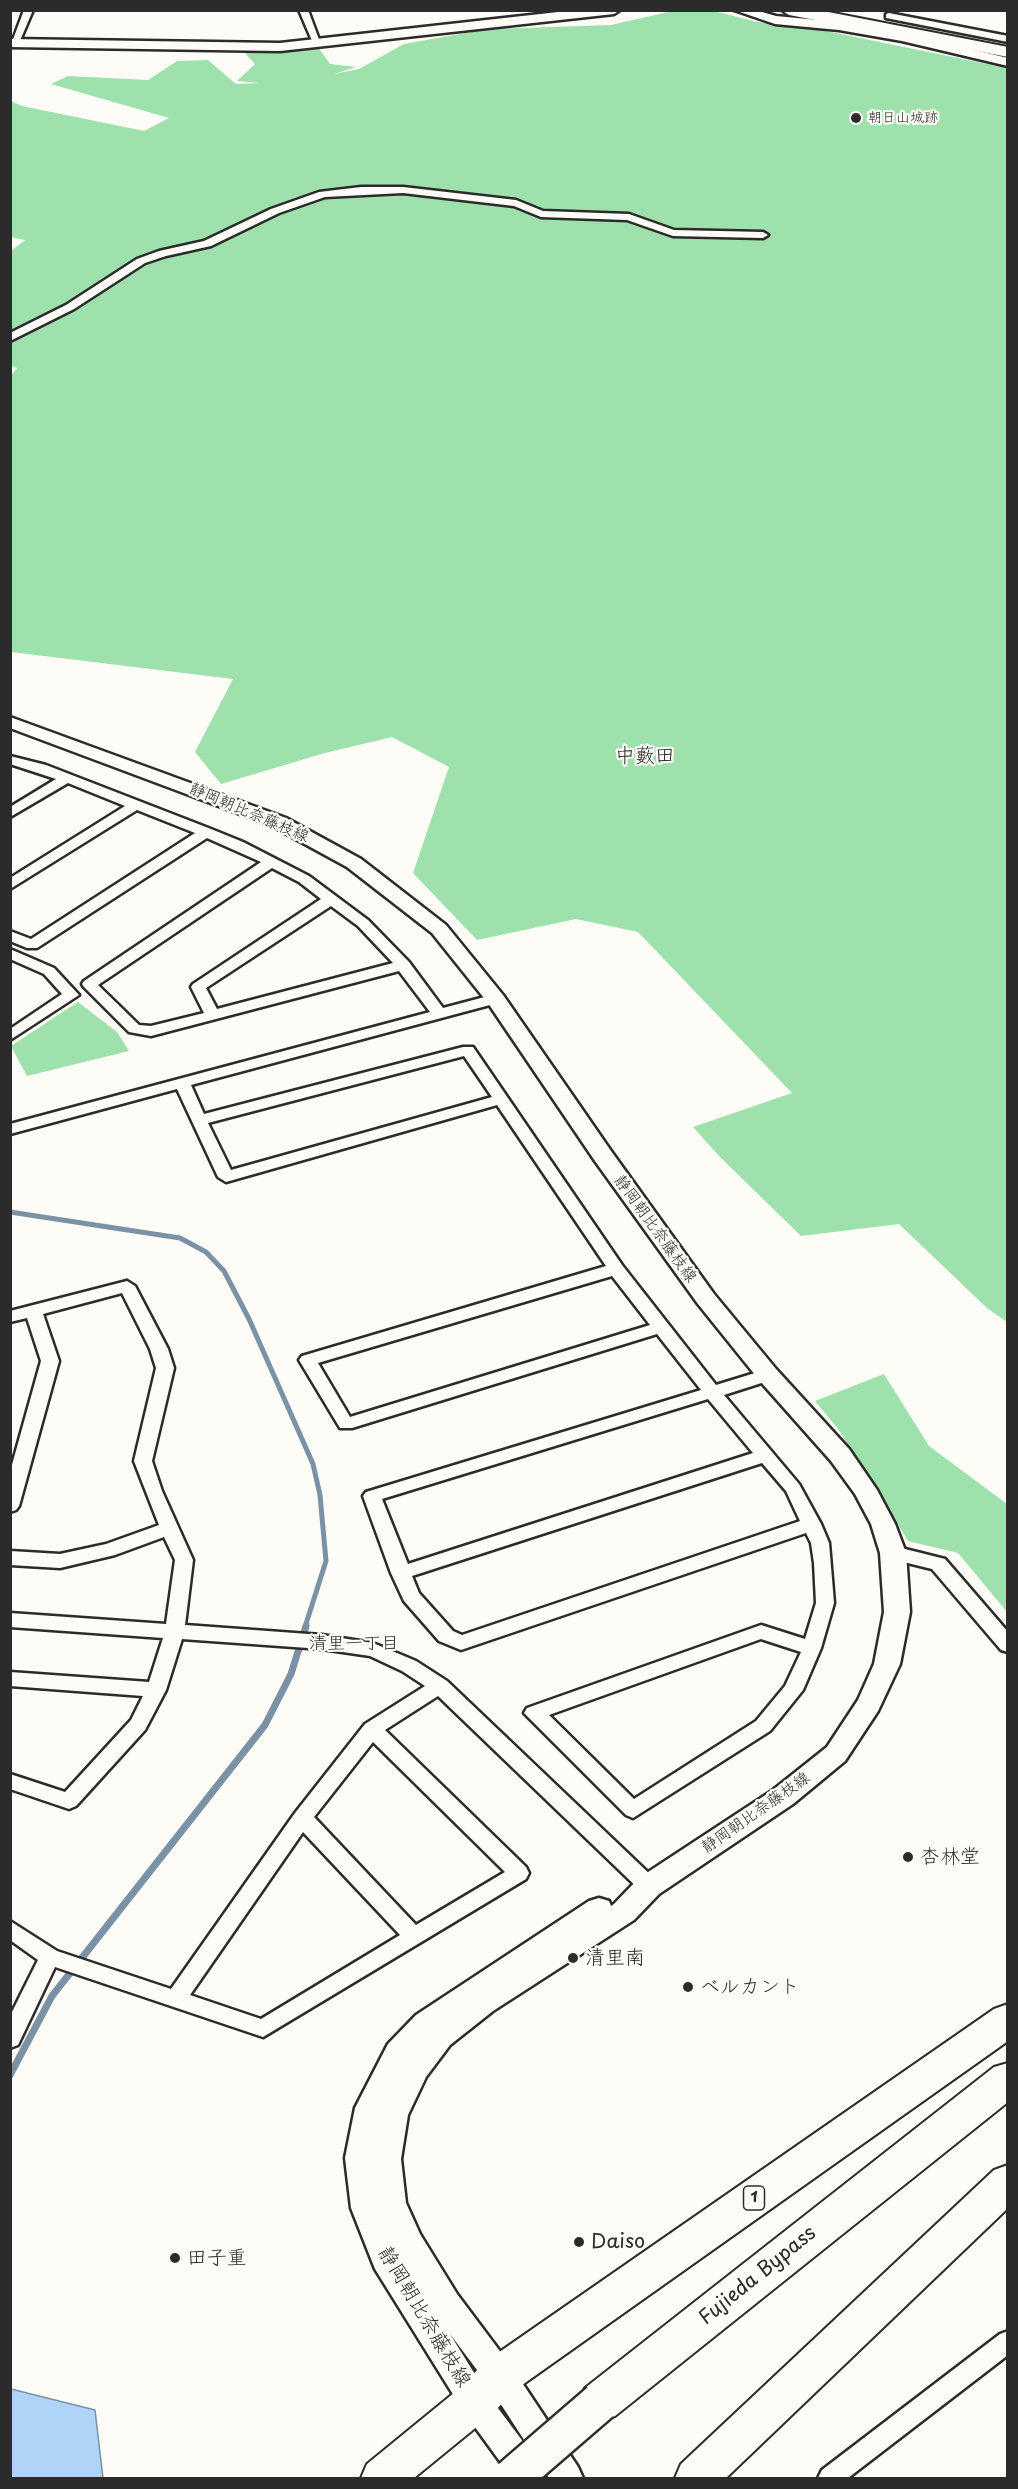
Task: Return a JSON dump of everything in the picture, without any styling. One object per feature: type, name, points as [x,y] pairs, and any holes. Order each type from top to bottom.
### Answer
[{"type":"highway","points":[[789,10],[1008,52]]},
{"type":"highway","points":[[819,10],[1008,47]]},
{"type":"highway","name":"1","points":[[382,2478],[488,2389],[1008,2020]]},
{"type":"highway","name":"Fujieda Bypass","points":[[512,2478],[600,2402],[1008,2079]]},
{"type":"highway","points":[[696,2478],[1008,2182]]},
{"type":"main road","points":[[12,43],[261,48],[318,43],[545,14],[614,10]]},
{"type":"main road","points":[[740,10],[775,20],[839,26],[902,37],[1008,62]]},
{"type":"main road","name":"静岡朝比奈藤枝線","points":[[10,722],[234,804],[309,837],[354,863],[439,929],[496,999],[603,1156],[706,1299],[768,1375],[840,1455],[865,1490],[883,1524],[893,1553],[897,1612],[887,1664],[869,1704],[836,1754],[783,1797],[649,1886],[619,1896],[426,2023],[398,2053],[370,2108],[360,2158],[366,2208],[386,2259],[488,2389],[567,2478]]},
{"type":"main road","name":"静岡朝比奈藤枝線","points":[[488,2389],[531,2478]]},
{"type":"street","points":[[12,43],[29,10]]},
{"type":"street","points":[[303,10],[318,43]]},
{"type":"street","points":[[889,16],[1008,39]]},
{"type":"street","points":[[10,338],[70,307],[141,261],[163,253],[207,244],[275,211],[323,194],[362,190],[403,190],[508,202],[541,214],[603,214],[629,217],[673,233],[763,235]]},
{"type":"street","points":[[10,760],[41,768],[238,844],[304,879],[363,924],[404,965],[440,1015]]},
{"type":"street","points":[[10,813],[66,779]]},
{"type":"street","points":[[10,885],[136,805]]},
{"type":"street","points":[[10,935],[32,945],[206,832]]},
{"type":"street","points":[[271,862],[88,984],[134,1029],[151,1031],[212,1013],[404,965]]},
{"type":"street","points":[[212,1013],[198,987],[332,899]]},
{"type":"street","points":[[10,953],[49,970],[71,994],[10,1036]]},
{"type":"street","points":[[10,1129],[183,1085],[496,999]]},
{"type":"street","points":[[200,1120],[468,1050],[616,1269],[711,1392],[793,1488],[812,1524],[824,1563],[825,1603],[812,1647],[794,1690],[763,1726],[633,1810],[534,1713],[761,1632],[812,1647]]},
{"type":"street","points":[[183,1085],[226,1177],[502,1099]]},
{"type":"street","points":[[616,1269],[308,1360],[346,1424],[661,1327]]},
{"type":"street","points":[[10,1317],[34,1313],[127,1286],[159,1349],[165,1368],[143,1461],[184,1560],[175,1631],[156,1690],[138,1725],[69,1801],[10,1781]]},
{"type":"street","points":[[10,1506],[51,1361],[34,1313]]},
{"type":"street","points":[[768,1375],[372,1496],[400,1573],[411,1596],[446,1636],[460,1643],[812,1524]]},
{"type":"street","points":[[400,1573],[766,1455]]},
{"type":"street","points":[[10,1558],[60,1561],[109,1550],[169,1528]]},
{"type":"street","points":[[893,1553],[938,1564],[1008,1645]]},
{"type":"street","points":[[10,1620],[276,1638],[373,1650],[409,1665],[440,1686],[649,1886]]},
{"type":"street","points":[[10,1679],[156,1690]]},
{"type":"street","points":[[176,1998],[302,1818],[372,1730],[398,1710],[440,1686]]},
{"type":"street","points":[[10,1929],[50,1957],[263,2028],[519,1873],[372,1730]]},
{"type":"street","points":[[302,1818],[414,1936]]},
{"type":"street","points":[[10,2039],[50,1957]]},
{"type":"street","points":[[830,2478],[1008,2341]]},
{"type":"green space","points":[[677,10],[714,11],[757,22],[811,28],[1007,68],[1007,1322],[987,1308],[899,1224],[801,1236],[719,1156],[693,1127],[792,1093],[638,932],[576,919],[477,940],[413,873],[449,767],[392,737],[325,753],[221,784],[195,752],[233,679],[11,652],[10,377],[17,368],[11,366],[11,251],[25,240],[11,237],[11,101],[22,106],[144,131],[169,118],[51,84],[68,76],[148,80],[177,61],[208,60],[236,84],[259,83],[237,81],[255,64],[245,53],[318,47],[330,64],[356,67],[334,74],[359,69],[404,44],[488,29],[611,25]]},
{"type":"green space","points":[[78,1002],[117,1032],[129,1051],[27,1076],[11,1046]]},
{"type":"green space","points":[[884,1374],[929,1446],[1007,1504],[1007,1612],[958,1553],[908,1541],[839,1430],[815,1401]]},
{"type":"water","points":[[11,2389],[95,2410],[103,2478],[11,2478]]},
{"type":"waterway","points":[[10,1212],[180,1238],[206,1252],[224,1271],[249,1319],[313,1464],[320,1495],[326,1561],[305,1627]]},
{"type":"waterway","points":[[10,2075],[52,1996],[265,1725],[291,1674],[306,1626]]},
{"type":"place","name":"朝日山城跡","points":[[856,118]]},
{"type":"place","name":"杏林堂","points":[[908,1857]]},
{"type":"place","name":"清里南","points":[[573,1958]]},
{"type":"place","name":"ベルカント","points":[[688,1987]]},
{"type":"place","name":"Daiso","points":[[579,2242]]},
{"type":"place","name":"田子重","points":[[175,2258]]},
{"type":"district","name":"中藪田","points":[[645,756]]},
{"type":"district","name":"清里一丁目","points":[[354,1644]]}]
